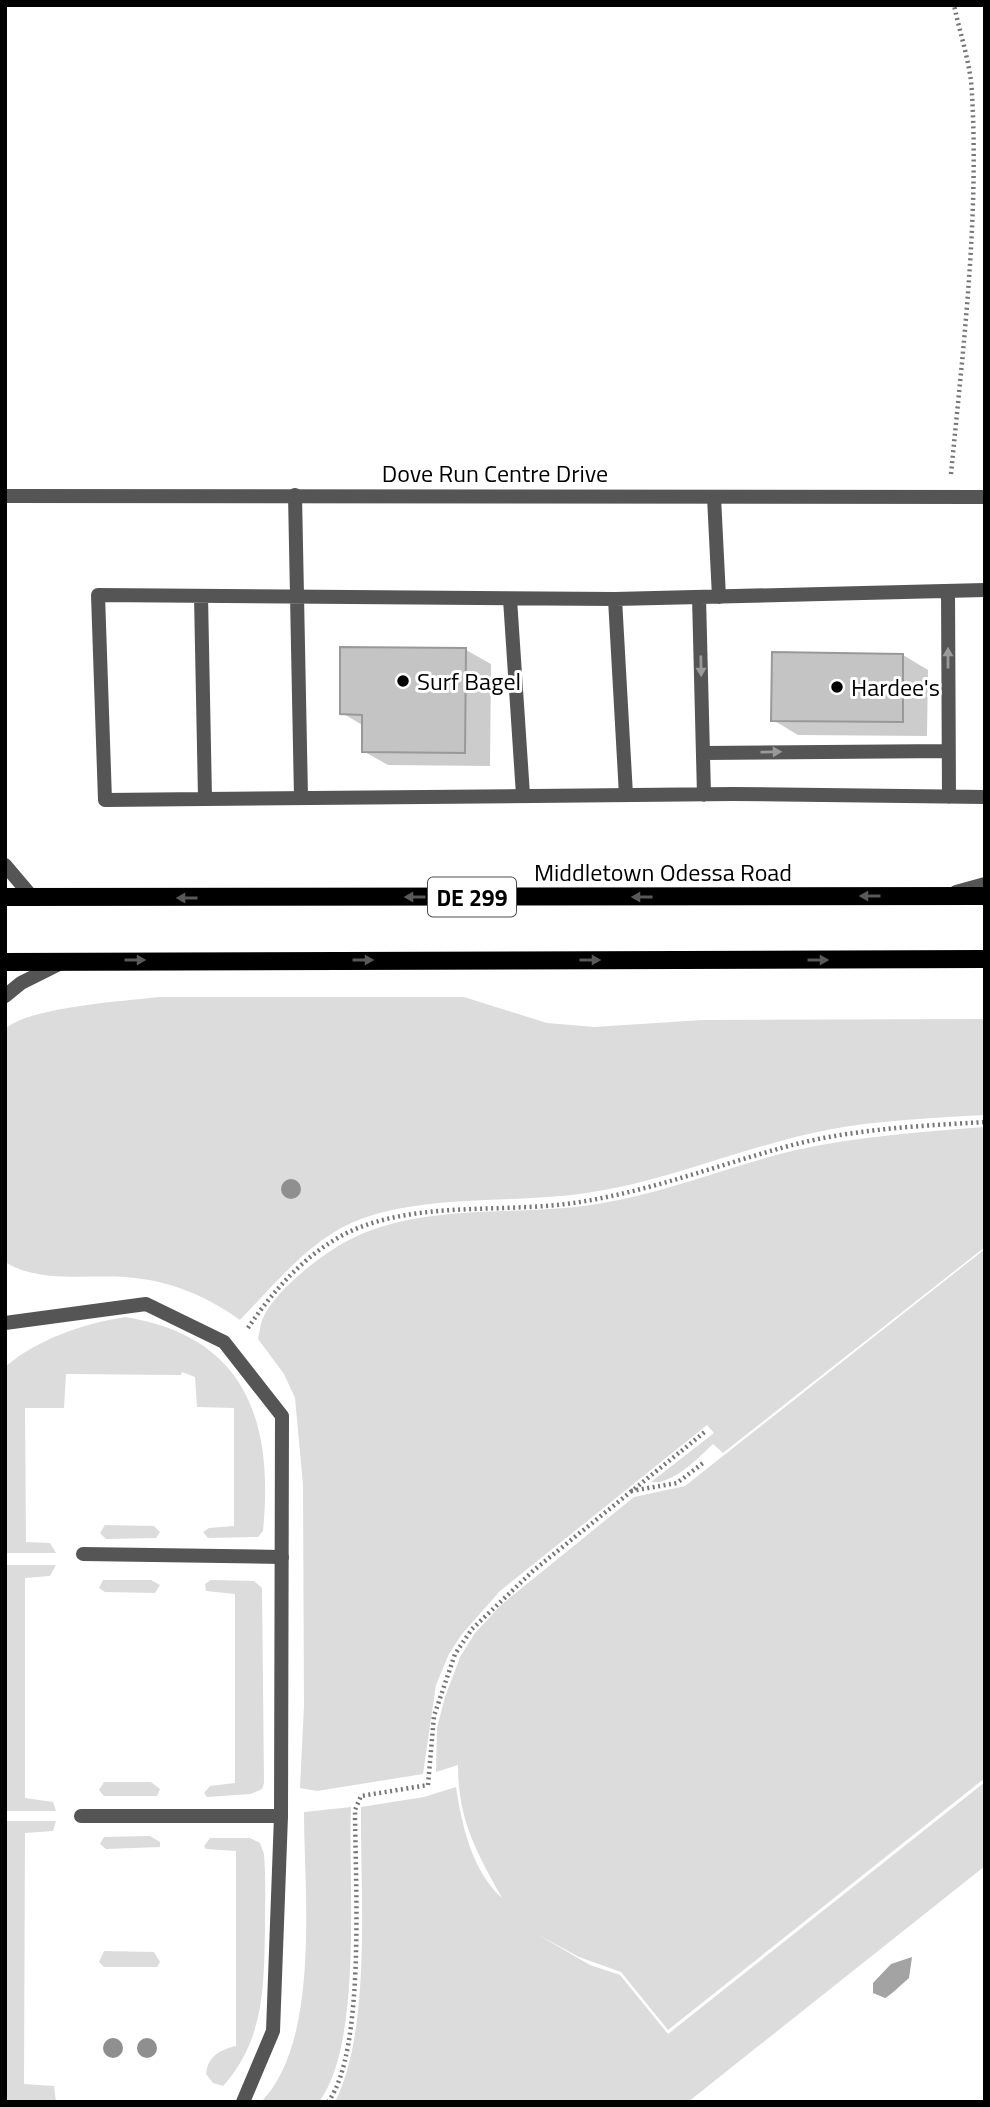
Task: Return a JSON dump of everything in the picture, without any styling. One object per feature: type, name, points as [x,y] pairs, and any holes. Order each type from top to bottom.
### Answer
[{"type":"main road","name":"Middletown Odessa Road","points":[[5,897],[985,896]]},
{"type":"main road","points":[[5,961],[985,960]]},
{"type":"street","points":[[295,495],[301,797]]},
{"type":"street","name":"Dove Run Centre Drive","points":[[5,496],[985,497]]},
{"type":"street","points":[[714,497],[719,597]]},
{"type":"street","points":[[985,590],[510,599],[98,595],[105,800],[704,794],[985,797]]},
{"type":"street","points":[[948,591],[949,797]]},
{"type":"street","points":[[201,596],[205,798]]},
{"type":"street","points":[[699,597],[704,794]]},
{"type":"street","points":[[615,598],[626,795]]},
{"type":"street","points":[[510,599],[523,796]]},
{"type":"street","points":[[703,753],[948,751]]},
{"type":"street","points":[[5,865],[33,898]]},
{"type":"street","points":[[938,896],[985,884]]},
{"type":"street","points":[[5,996],[21,983],[67,960]]},
{"type":"street","points":[[5,1323],[146,1304],[224,1342],[282,1416],[281,1816],[273,2031],[243,2102]]},
{"type":"street","points":[[83,1554],[282,1558]]},
{"type":"street","points":[[81,1816],[281,1816]]},
{"type":"path","points":[[949,497],[964,347],[973,179],[972,92],[954,5]]},
{"type":"path","points":[[248,1328],[267,1299],[296,1271],[332,1241],[365,1225],[404,1216],[480,1208],[584,1202],[648,1188],[786,1147],[840,1136],[908,1126],[985,1122]]},
{"type":"path","points":[[328,2102],[351,2036],[355,1958],[355,1810],[361,1796],[428,1785],[433,1716],[455,1654],[472,1629],[534,1570],[706,1431]]},
{"type":"path","points":[[630,1491],[654,1490],[677,1483],[703,1463]]},
{"type":"shaded area","points":[[160,997],[464,997],[547,1023],[594,1027],[702,1020],[985,1019],[985,1115],[925,1118],[827,1130],[648,1180],[587,1193],[444,1203],[388,1211],[361,1219],[327,1237],[296,1262],[240,1320],[203,1298],[163,1283],[119,1277],[35,1274],[5,1262],[5,1029],[17,1021],[55,1010]]},
{"type":"shaded area","points":[[985,1127],[985,1247],[723,1453],[713,1444],[676,1475],[659,1482],[651,1482],[714,1433],[707,1425],[500,1591],[462,1634],[449,1654],[436,1685],[423,1774],[317,1791],[300,1788],[304,1706],[303,1485],[295,1398],[284,1374],[258,1339],[262,1320],[269,1307],[289,1284],[315,1262],[353,1238],[411,1219],[597,1204],[648,1193],[771,1156],[820,1145],[890,1135]]},
{"type":"shaded area","points":[[985,1249],[985,1778],[668,2030],[621,1972],[579,1957],[535,1933],[590,1965],[620,1975],[668,2034],[985,1782],[985,1866],[688,2102],[335,2102],[347,2072],[355,2037],[359,1998],[362,1958],[361,1807],[424,1797],[456,1787],[470,1847],[483,1875],[502,1898],[470,1835],[461,1802],[458,1765],[436,1772],[437,1728],[445,1697],[460,1657],[475,1633],[501,1605],[634,1497],[685,1486]]},
{"type":"shaded area","points":[[125,1317],[166,1327],[199,1343],[224,1364],[243,1390],[256,1420],[263,1453],[263,1531],[258,1537],[208,1538],[203,1532],[209,1528],[234,1526],[234,1408],[197,1407],[195,1377],[182,1372],[181,1375],[66,1374],[64,1408],[25,1408],[26,1542],[50,1543],[56,1553],[5,1553],[5,1367],[32,1348],[61,1334]]},
{"type":"shaded area","points":[[105,1525],[154,1526],[160,1532],[156,1538],[106,1539],[100,1533]]},
{"type":"shaded area","points":[[5,1565],[56,1565],[50,1576],[25,1578],[25,1798],[53,1802],[56,1811],[5,1811]]},
{"type":"shaded area","points":[[103,1580],[151,1580],[160,1585],[155,1593],[105,1592],[99,1588]]},
{"type":"shaded area","points":[[211,1580],[254,1581],[262,1588],[264,1783],[262,1789],[251,1794],[207,1797],[204,1793],[210,1786],[235,1783],[235,1594],[206,1591],[205,1584]]},
{"type":"shaded area","points":[[104,1782],[151,1782],[160,1789],[157,1796],[104,1796],[99,1790]]},
{"type":"shaded area","points":[[351,1807],[348,2003],[333,2076],[319,2102],[261,2102],[280,2075],[293,2042],[301,2005],[306,1923],[304,1812]]},
{"type":"shaded area","points":[[5,1821],[56,1821],[53,1831],[25,1833],[24,2084],[54,2086],[56,2102],[5,2102]]},
{"type":"shaded area","points":[[150,1836],[160,1842],[160,1847],[106,1849],[100,1844],[104,1837]]},
{"type":"shaded area","points":[[210,1838],[250,1838],[260,1843],[265,1863],[265,1951],[259,2012],[247,2051],[223,2086],[213,2083],[206,2074],[212,2058],[236,2046],[236,1851],[206,1849],[204,1846]]},
{"type":"shaded area","points":[[104,1951],[154,1952],[160,1962],[157,1967],[104,1967],[99,1962]]},
{"type":"shaded area","points":[[912,1957],[909,1978],[885,1998],[873,1993],[873,1983],[891,1964]]},
{"type":"building","name":"Surf Bagel","points":[[340,647],[466,648],[465,753],[362,752],[362,715],[340,714]]},
{"type":"building","name":"Hardee's","points":[[772,652],[903,654],[903,722],[771,721]]},
{"type":"place","name":"Surf Bagel","points":[[403,681]]},
{"type":"place","name":"Hardee's","points":[[837,687]]}]
